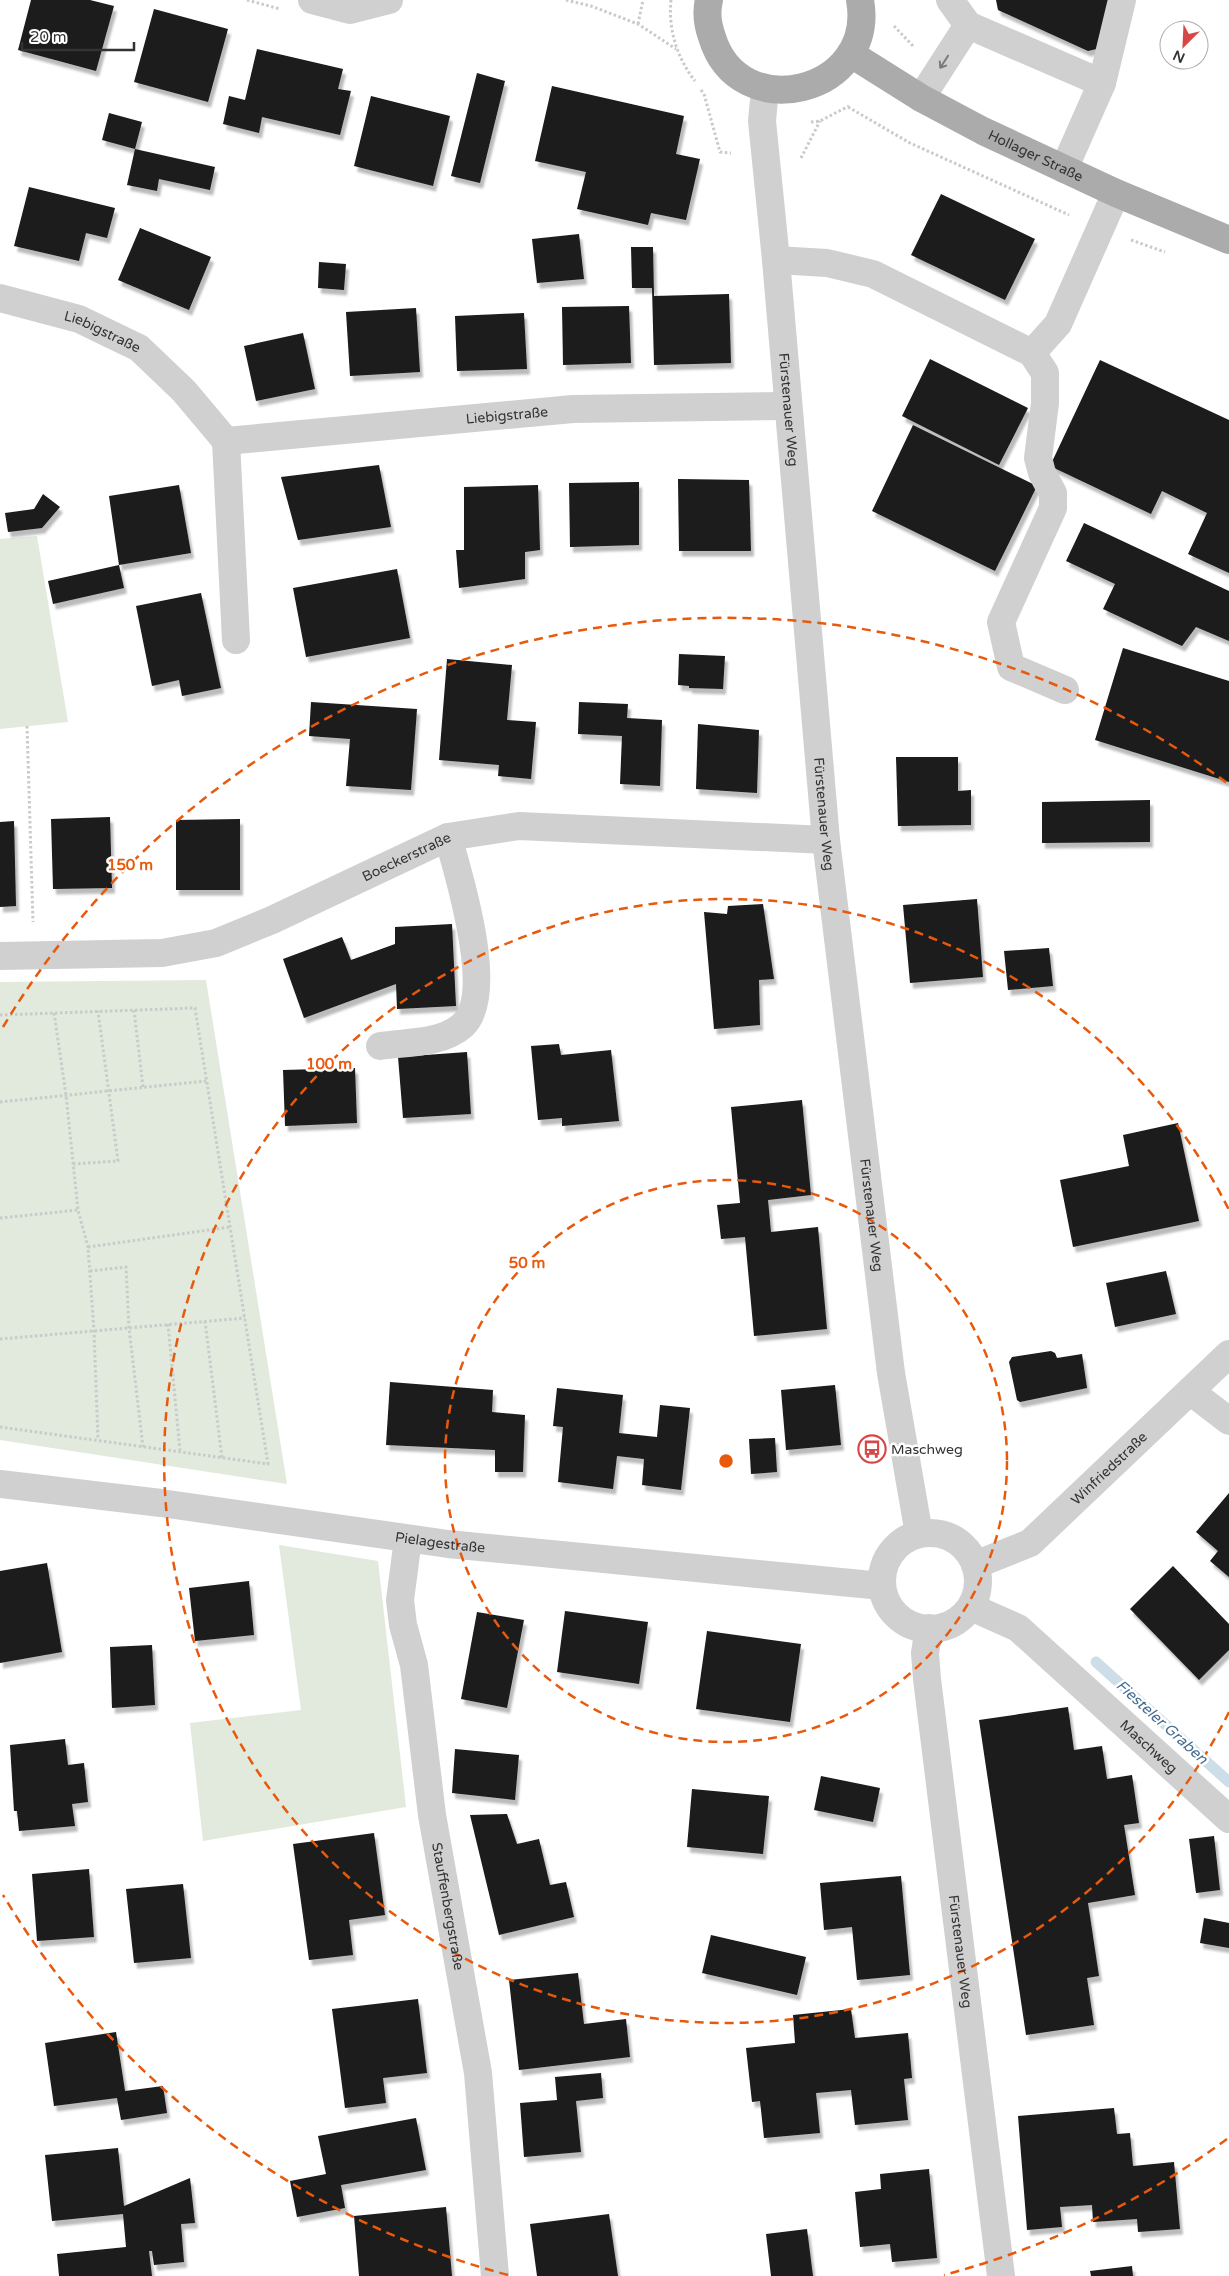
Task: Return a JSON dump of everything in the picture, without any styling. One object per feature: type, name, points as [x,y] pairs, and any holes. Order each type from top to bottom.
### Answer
[{"type":"main road","points":[[704,1],[714,47],[727,66],[744,80],[765,89],[790,91],[814,85],[835,73],[851,54],[859,33],[862,10],[860,0]]},
{"type":"main road","name":"Hollager Straße","points":[[851,54],[920,98],[982,131],[1116,193],[1229,240]]},
{"type":"street","points":[[312,0],[350,10],[389,0]]},
{"type":"street","points":[[950,0],[968,25],[1102,84]]},
{"type":"street","points":[[1064,170],[1102,84],[1122,0]]},
{"type":"street","points":[[920,98],[968,25]]},
{"type":"street","name":"Fürstenauer Weg","points":[[765,89],[762,121],[776,260],[826,840],[891,1373],[919,1534]]},
{"type":"street","points":[[1032,353],[1058,324],[1116,193]]},
{"type":"street","points":[[776,260],[826,263],[873,274],[1032,353],[1045,373],[1045,403],[1038,458],[1042,473],[1053,492],[1053,508],[1000,622],[1011,667],[1065,690]]},
{"type":"street","name":"Liebigstraße","points":[[0,298],[78,319],[139,348],[184,391],[226,441],[573,409],[788,406]]},
{"type":"street","points":[[226,441],[236,640]]},
{"type":"street","name":"Boeckerstraße","points":[[0,956],[162,953],[216,943],[272,920],[448,837],[519,826],[826,840]]},
{"type":"street","points":[[380,1046],[442,1038],[464,1024],[475,1004],[476,966],[464,898],[448,837]]},
{"type":"street","name":"Winfriedstraße","points":[[975,1565],[1030,1543],[1229,1354]]},
{"type":"street","points":[[1190,1391],[1229,1421]]},
{"type":"street","name":"Pielagestraße","points":[[0,1484],[160,1503],[408,1539],[882,1586]]},
{"type":"street","points":[[933,1533],[959,1542],[969,1552],[975,1565],[978,1579],[971,1607],[961,1618],[948,1625],[919,1628],[905,1622],[894,1613],[886,1600],[882,1586],[885,1565],[895,1548],[907,1539],[919,1534],[933,1533]]},
{"type":"street","name":"Stauffenbergstraße","points":[[408,1539],[400,1600],[403,1625],[414,1665],[432,1815],[478,2073],[495,2276]]},
{"type":"street","name":"Maschweg","points":[[971,1607],[1018,1628],[1229,1819]]},
{"type":"street","name":"Fürstenauer Weg","points":[[929,1628],[925,1653],[927,1679],[1001,2276]]},
{"type":"path","points":[[566,0],[591,6],[638,24],[676,49],[692,78],[704,94]]},
{"type":"path","points":[[638,24],[643,0]]},
{"type":"path","points":[[820,121],[848,107],[910,143],[1101,229],[1172,255]]},
{"type":"path","points":[[27,726],[34,955]]},
{"type":"path","points":[[0,1016],[195,1008],[268,1464],[0,1427]]},
{"type":"path","points":[[134,1010],[142,1087]]},
{"type":"path","points":[[73,1164],[118,1161],[98,1011]]},
{"type":"path","points":[[54,1014],[66,1095],[78,1210],[88,1247],[94,1331],[98,1440]]},
{"type":"path","points":[[0,1102],[206,1081]]},
{"type":"path","points":[[0,1218],[78,1210]]},
{"type":"path","points":[[88,1247],[230,1227]]},
{"type":"path","points":[[90,1271],[126,1267],[129,1328],[143,1447]]},
{"type":"path","points":[[0,1339],[245,1318]]},
{"type":"path","points":[[204,1321],[222,1458]]},
{"type":"path","points":[[168,1324],[180,1452]]},
{"type":"shaded area","points":[[37,536],[68,722],[0,729],[0,539]]},
{"type":"shaded area","points":[[206,980],[287,1484],[0,1440],[0,982]]},
{"type":"shaded area","points":[[279,1545],[378,1561],[406,1807],[203,1841],[190,1723],[301,1710]]},
{"type":"building","points":[[31,0],[90,0],[114,6],[96,71],[18,50]]},
{"type":"building","points":[[996,0],[1124,0],[1105,47],[1088,51],[998,10]]},
{"type":"building","points":[[154,9],[228,29],[208,102],[134,82]]},
{"type":"building","points":[[257,49],[343,69],[338,89],[351,91],[340,135],[262,117],[259,133],[223,124],[229,96],[245,100]]},
{"type":"building","points":[[477,73],[505,81],[480,183],[451,176]]},
{"type":"building","points":[[552,86],[684,116],[676,154],[700,159],[686,220],[651,213],[648,225],[577,209],[586,172],[535,161]]},
{"type":"building","points":[[371,96],[450,116],[433,186],[354,166]]},
{"type":"building","points":[[109,113],[142,122],[135,149],[102,140]]},
{"type":"building","points":[[135,149],[215,167],[210,190],[159,179],[157,191],[127,185]]},
{"type":"building","points":[[29,187],[115,208],[107,238],[86,233],[79,261],[14,246]]},
{"type":"building","points":[[941,194],[1035,239],[1005,300],[911,255]]},
{"type":"building","points":[[140,228],[211,257],[189,310],[118,280]]},
{"type":"building","points":[[579,234],[584,279],[537,283],[532,239]]},
{"type":"building","points":[[631,247],[653,247],[654,296],[729,294],[731,363],[654,365],[652,288],[632,288]]},
{"type":"building","points":[[319,262],[346,264],[344,290],[318,288]]},
{"type":"building","points":[[629,306],[631,363],[563,365],[562,307]]},
{"type":"building","points":[[416,308],[420,372],[350,376],[346,312]]},
{"type":"building","points":[[524,313],[527,369],[457,371],[455,316]]},
{"type":"building","points":[[303,333],[315,389],[256,401],[244,346]]},
{"type":"building","points":[[930,359],[1028,408],[999,465],[902,416]]},
{"type":"building","points":[[1100,360],[1229,420],[1229,573],[1188,554],[1207,513],[1162,491],[1151,514],[1050,466]]},
{"type":"building","points":[[913,425],[1037,486],[995,571],[872,511]]},
{"type":"building","points":[[379,465],[391,527],[298,540],[281,477]]},
{"type":"building","points":[[678,479],[749,480],[751,551],[679,551]]},
{"type":"building","points":[[639,482],[639,545],[570,547],[569,483]]},
{"type":"building","points":[[179,485],[191,553],[119,565],[109,496]]},
{"type":"building","points":[[538,485],[540,550],[525,552],[525,579],[459,588],[456,550],[464,550],[464,487]]},
{"type":"building","points":[[43,494],[60,507],[42,528],[8,532],[5,513],[34,509]]},
{"type":"building","points":[[1084,523],[1229,591],[1229,641],[1196,627],[1182,646],[1103,609],[1115,584],[1066,561]]},
{"type":"building","points":[[119,565],[124,588],[53,604],[48,581]]},
{"type":"building","points":[[397,569],[410,638],[306,657],[293,588]]},
{"type":"building","points":[[201,593],[221,688],[182,696],[179,680],[152,686],[136,606]]},
{"type":"building","points":[[1123,648],[1229,681],[1229,782],[1095,740]]},
{"type":"building","points":[[679,654],[725,656],[723,689],[689,688],[689,686],[678,685]]},
{"type":"building","points":[[447,659],[512,665],[507,720],[536,722],[531,779],[498,776],[499,765],[439,760]]},
{"type":"building","points":[[311,702],[417,709],[411,790],[346,786],[350,739],[309,736]]},
{"type":"building","points":[[579,702],[628,704],[627,718],[662,720],[660,786],[620,784],[622,736],[578,734]]},
{"type":"building","points":[[698,724],[759,730],[757,793],[696,789]]},
{"type":"building","points":[[896,757],[958,757],[958,791],[971,790],[971,825],[898,826]]},
{"type":"building","points":[[1150,800],[1150,842],[1042,843],[1042,802]]},
{"type":"building","points":[[110,817],[112,888],[53,889],[51,819]]},
{"type":"building","points":[[240,819],[240,890],[176,890],[176,820]]},
{"type":"building","points":[[14,821],[16,906],[0,907],[0,822]]},
{"type":"building","points":[[977,899],[983,977],[910,983],[903,905]]},
{"type":"building","points":[[763,904],[774,979],[759,980],[760,1025],[714,1029],[704,912],[727,914],[728,906]]},
{"type":"building","points":[[452,924],[456,1006],[397,1009],[396,984],[304,1018],[283,959],[342,937],[351,960],[395,944],[395,927]]},
{"type":"building","points":[[1049,948],[1053,986],[1008,990],[1004,951]]},
{"type":"building","points":[[559,1044],[561,1055],[611,1050],[619,1121],[562,1126],[562,1118],[538,1120],[531,1046]]},
{"type":"building","points":[[467,1052],[471,1114],[403,1118],[398,1057]]},
{"type":"building","points":[[355,1068],[357,1123],[285,1126],[283,1070]]},
{"type":"building","points":[[802,1100],[811,1195],[768,1200],[771,1232],[818,1227],[827,1329],[754,1336],[745,1237],[721,1239],[717,1205],[740,1203],[731,1107]]},
{"type":"building","points":[[1178,1123],[1199,1221],[1073,1247],[1060,1180],[1129,1166],[1123,1135]]},
{"type":"building","points":[[1166,1271],[1176,1314],[1115,1327],[1106,1283]]},
{"type":"building","points":[[1051,1351],[1055,1353],[1057,1358],[1082,1354],[1087,1388],[1020,1402],[1017,1400],[1009,1362],[1012,1357]]},
{"type":"building","points":[[390,1382],[493,1390],[492,1412],[525,1415],[523,1472],[495,1472],[495,1450],[386,1445]]},
{"type":"building","points":[[835,1385],[841,1445],[786,1450],[781,1390]]},
{"type":"building","points":[[557,1388],[623,1395],[619,1433],[657,1437],[660,1405],[690,1408],[681,1490],[642,1485],[644,1459],[617,1456],[613,1489],[558,1482],[563,1427],[553,1426]]},
{"type":"building","points":[[775,1438],[777,1472],[751,1474],[749,1439]]},
{"type":"building","points":[[1229,1493],[1229,1577],[1210,1561],[1218,1551],[1196,1532]]},
{"type":"building","points":[[47,1563],[62,1652],[0,1663],[0,1571]]},
{"type":"building","points":[[1173,1566],[1229,1624],[1229,1650],[1199,1680],[1130,1609]]},
{"type":"building","points":[[249,1581],[254,1635],[195,1641],[189,1588]]},
{"type":"building","points":[[565,1611],[648,1622],[639,1684],[557,1672]]},
{"type":"building","points":[[477,1612],[524,1620],[507,1708],[461,1699]]},
{"type":"building","points":[[707,1631],[801,1644],[790,1722],[696,1709]]},
{"type":"building","points":[[152,1645],[155,1705],[112,1708],[110,1647]]},
{"type":"building","points":[[1068,1707],[1074,1750],[1102,1746],[1107,1779],[1132,1775],[1139,1823],[1124,1825],[1135,1895],[1088,1903],[1099,1976],[1087,1978],[1094,2025],[1026,2035],[979,1720]]},
{"type":"building","points":[[65,1739],[68,1765],[84,1763],[88,1802],[72,1804],[75,1826],[19,1831],[17,1811],[14,1811],[10,1745]]},
{"type":"building","points":[[455,1749],[519,1755],[515,1800],[452,1793]]},
{"type":"building","points":[[821,1776],[880,1788],[873,1822],[814,1810]]},
{"type":"building","points":[[692,1789],[769,1796],[763,1854],[687,1847]]},
{"type":"building","points":[[507,1814],[517,1844],[539,1839],[550,1885],[566,1882],[574,1917],[499,1935],[470,1815]]},
{"type":"building","points":[[374,1833],[385,1915],[349,1920],[353,1955],[309,1960],[293,1844]]},
{"type":"building","points":[[1214,1836],[1220,1890],[1196,1893],[1189,1839]]},
{"type":"building","points":[[89,1869],[94,1937],[37,1941],[32,1874]]},
{"type":"building","points":[[901,1876],[910,1975],[857,1980],[852,1927],[824,1930],[820,1883]]},
{"type":"building","points":[[183,1884],[191,1958],[134,1963],[126,1889]]},
{"type":"building","points":[[1204,1918],[1229,1923],[1229,1948],[1200,1943]]},
{"type":"building","points":[[711,1935],[806,1957],[797,1995],[702,1973]]},
{"type":"building","points":[[578,1973],[584,2024],[626,2019],[630,2057],[519,2070],[509,1980]]},
{"type":"building","points":[[418,1999],[427,2073],[383,2078],[386,2103],[345,2108],[332,2009]]},
{"type":"building","points":[[851,2009],[855,2038],[908,2033],[912,2078],[904,2079],[908,2120],[855,2125],[851,2090],[816,2093],[820,2133],[764,2138],[760,2101],[752,2102],[746,2048],[795,2043],[793,2015]]},
{"type":"building","points":[[116,2032],[125,2091],[163,2086],[167,2113],[121,2120],[117,2098],[54,2106],[45,2043]]},
{"type":"building","points":[[601,2073],[603,2098],[576,2101],[581,2152],[524,2157],[520,2103],[557,2100],[555,2077]]},
{"type":"building","points":[[1114,2108],[1117,2134],[1130,2133],[1133,2166],[1174,2162],[1180,2229],[1138,2232],[1137,2219],[1093,2222],[1092,2205],[1060,2207],[1062,2227],[1027,2230],[1018,2116]]},
{"type":"building","points":[[416,2118],[426,2170],[341,2185],[345,2208],[297,2217],[290,2181],[326,2174],[318,2136]]},
{"type":"building","points":[[118,2148],[124,2206],[190,2178],[195,2223],[181,2224],[184,2262],[154,2265],[152,2251],[149,2251],[152,2276],[59,2276],[57,2254],[126,2247],[123,2214],[52,2221],[45,2155]]},
{"type":"building","points":[[929,2169],[937,2258],[892,2262],[890,2244],[860,2247],[855,2192],[881,2189],[880,2174]]},
{"type":"building","points":[[446,2207],[452,2276],[359,2276],[354,2216]]},
{"type":"building","points":[[609,2214],[618,2276],[537,2276],[530,2224]]},
{"type":"building","points":[[807,2229],[813,2276],[771,2276],[766,2234]]},
{"type":"building","points":[[1132,2266],[1133,2276],[1091,2276],[1090,2271]]},
{"type":"waterway","name":"Fiesteler Graben","points":[[1096,1662],[1229,1782]]},
{"type":"place","name":"Maschweg","points":[[872,1449]]}]
